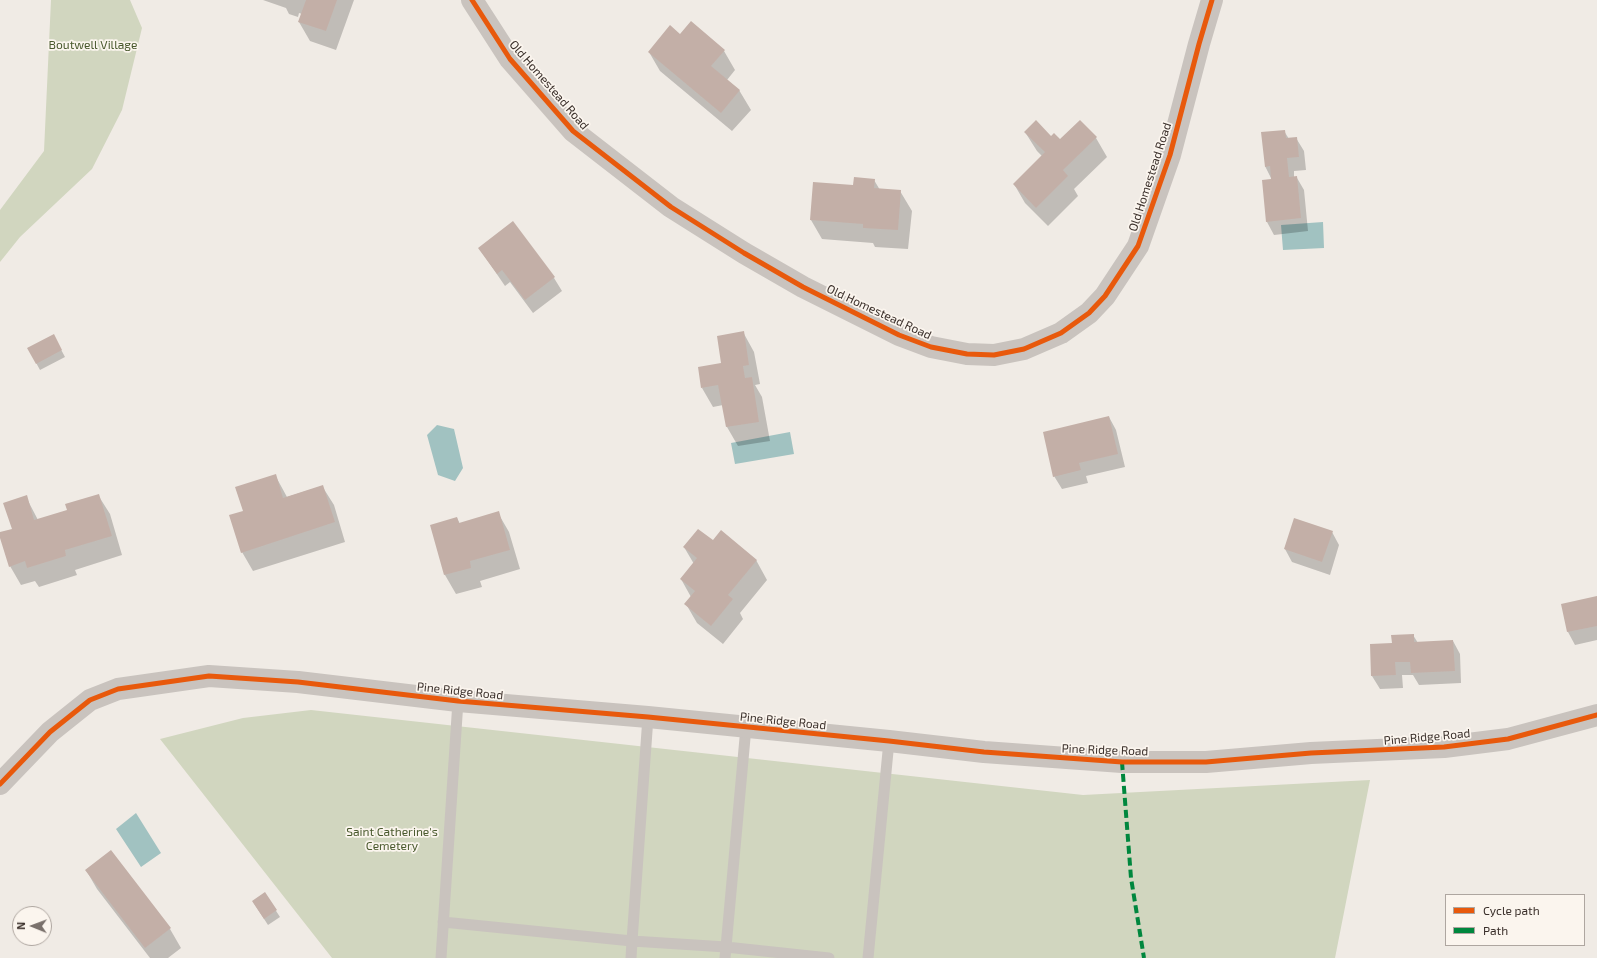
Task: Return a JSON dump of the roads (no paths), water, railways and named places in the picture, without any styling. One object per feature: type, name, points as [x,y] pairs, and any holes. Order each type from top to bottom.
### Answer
[{"type":"street","name":"Old Homestead Road","points":[[472,0],[510,59],[573,131],[671,207],[744,253],[803,287],[899,335],[931,348],[967,354],[994,355],[1024,349],[1061,333],[1089,313],[1105,296],[1138,246],[1170,155],[1212,0]]},
{"type":"street","name":"Pine Ridge Road","points":[[0,784],[50,732],[90,700],[118,689],[209,676],[298,682],[458,701],[648,717],[984,752],[1122,762],[1206,762],[1311,753],[1444,747],[1508,739],[1597,715]]},
{"type":"lane","points":[[441,958],[458,701]]},
{"type":"lane","points":[[631,958],[648,717]]},
{"type":"lane","points":[[726,953],[746,727]]},
{"type":"lane","points":[[868,958],[889,741]]},
{"type":"lane","points":[[443,922],[632,941],[726,953],[829,958]]},
{"type":"water","points":[[1323,222],[1324,248],[1283,250],[1281,225]]},
{"type":"water","points":[[437,425],[454,429],[463,468],[455,481],[438,475],[427,435]]},
{"type":"water","points":[[790,432],[794,454],[735,464],[731,443]]},
{"type":"water","points":[[136,813],[161,853],[141,867],[116,829]]},
{"type":"park label","name":"Boutwell Village","points":[[93,45]]},
{"type":"park label","name":"Saint Catherine's Cemetery","points":[[392,839]]}]
